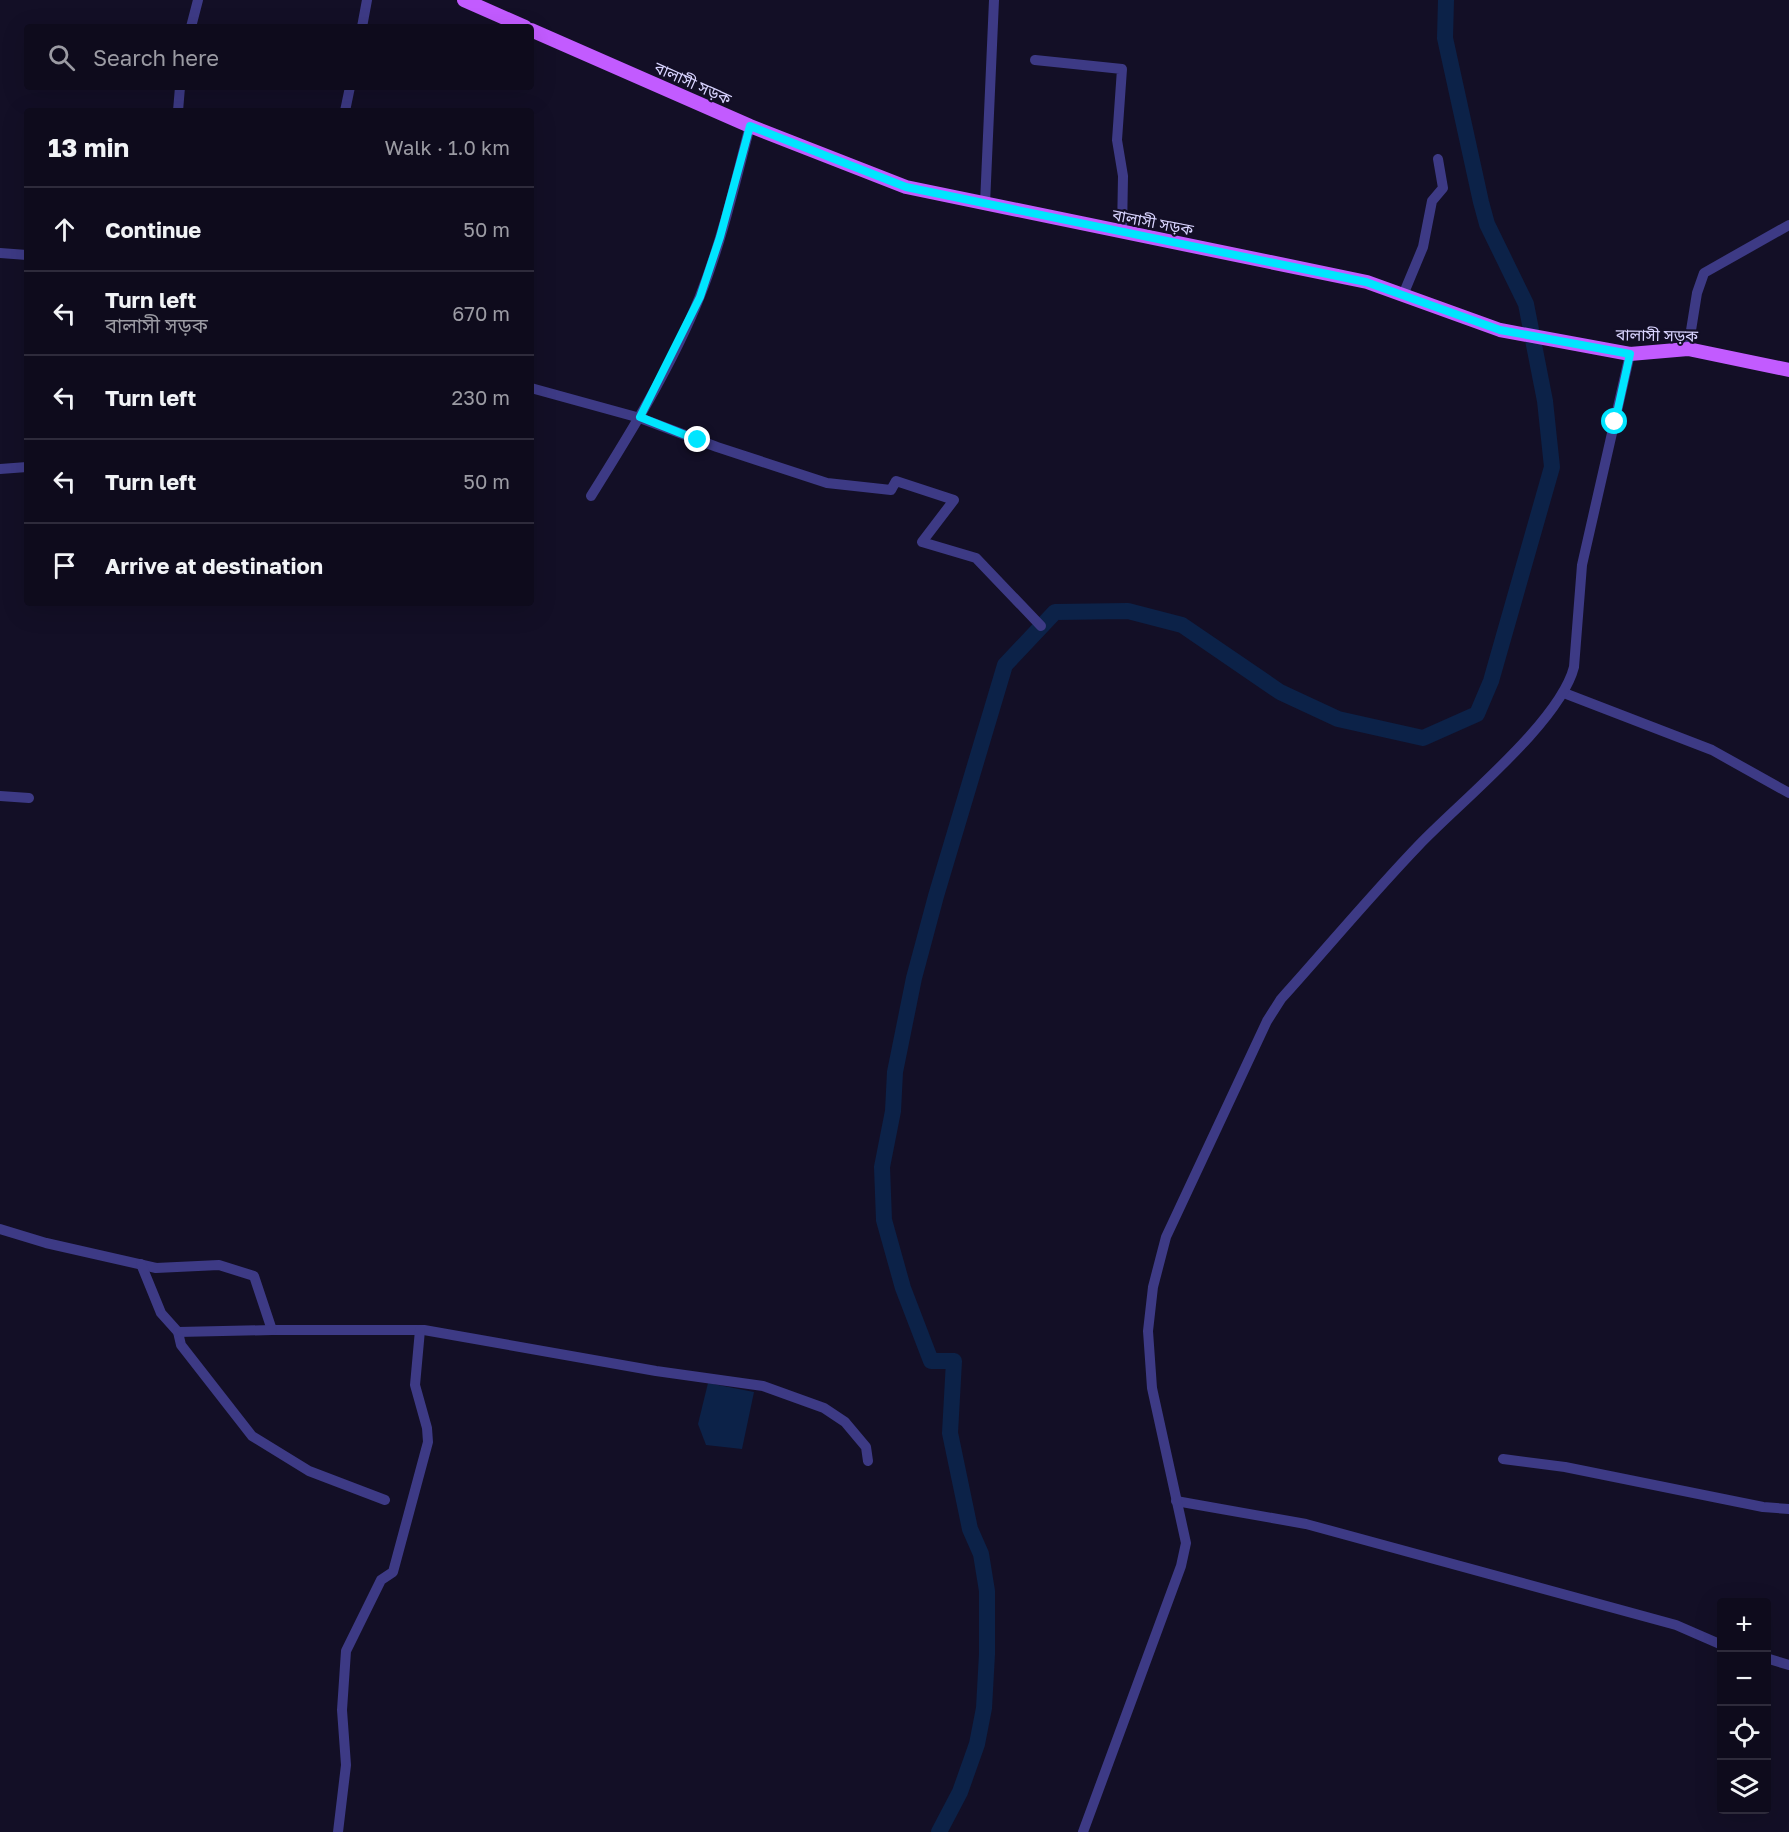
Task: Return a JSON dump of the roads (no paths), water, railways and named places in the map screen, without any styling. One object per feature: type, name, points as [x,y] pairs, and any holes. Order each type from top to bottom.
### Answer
[{"type":"main road","points":[[464,0],[518,24]]},
{"type":"main road","name":"বালাসী সড়ক","points":[[534,31],[750,126],[906,187],[1366,282],[1500,330],[1630,354],[1688,349],[1789,370]]},
{"type":"street","points":[[191,24],[198,0]]},
{"type":"street","points":[[363,24],[367,0]]},
{"type":"street","points":[[985,204],[994,0]]},
{"type":"street","points":[[1035,60],[1122,69],[1118,140],[1123,176],[1122,232]]},
{"type":"street","points":[[178,108],[180,90]]},
{"type":"street","points":[[346,108],[349,90]]},
{"type":"street","points":[[591,496],[640,417],[700,297],[720,237],[750,126]]},
{"type":"street","points":[[1403,295],[1423,247],[1432,201],[1443,188],[1438,159]]},
{"type":"street","points":[[1688,349],[1697,293],[1704,273],[1789,225]]},
{"type":"street","points":[[0,253],[24,255]]},
{"type":"street","points":[[1083,1832],[1181,1566],[1186,1543],[1152,1388],[1148,1331],[1153,1287],[1166,1238],[1267,1021],[1281,999],[1419,845],[1533,732],[1564,693],[1574,667],[1582,565],[1630,354]]},
{"type":"street","points":[[534,389],[640,417],[717,447],[827,483],[891,490],[896,481],[954,500],[922,542],[976,558],[1041,626]]},
{"type":"street","points":[[0,469],[24,467]]},
{"type":"street","points":[[1564,693],[1712,750],[1789,793]]},
{"type":"street","points":[[0,796],[28,798]]},
{"type":"street","points":[[0,1229],[46,1243],[156,1268],[219,1265],[254,1276],[272,1330]]},
{"type":"street","points":[[141,1264],[160,1313],[178,1332],[181,1345],[252,1436],[309,1471],[385,1500]]},
{"type":"street","points":[[178,1332],[420,1330],[656,1371],[764,1386],[824,1408],[845,1422],[866,1447],[868,1461]]},
{"type":"street","points":[[338,1832],[346,1765],[342,1710],[346,1651],[381,1580],[393,1572],[428,1442],[427,1428],[415,1385],[420,1330]]},
{"type":"street","points":[[1503,1459],[1565,1467],[1763,1507],[1789,1509]]},
{"type":"street","points":[[1176,1501],[1306,1524],[1676,1625],[1717,1643]]},
{"type":"street","points":[[1771,1659],[1789,1665]]},
{"type":"water","points":[[708,1383],[754,1392],[742,1449],[706,1445],[698,1424]]},
{"type":"waterway","points":[[939,1832],[960,1792],[977,1744],[984,1708],[987,1591],[981,1554],[970,1529],[950,1433],[954,1361],[931,1361],[903,1288],[884,1220],[882,1167],[893,1111],[895,1072],[914,978],[936,896],[1005,665],[1055,612],[1128,611],[1182,625],[1280,692],[1338,719],[1423,738],[1477,714],[1491,681],[1552,467],[1545,401],[1526,304],[1487,224],[1481,202],[1445,38],[1446,0]]}]
